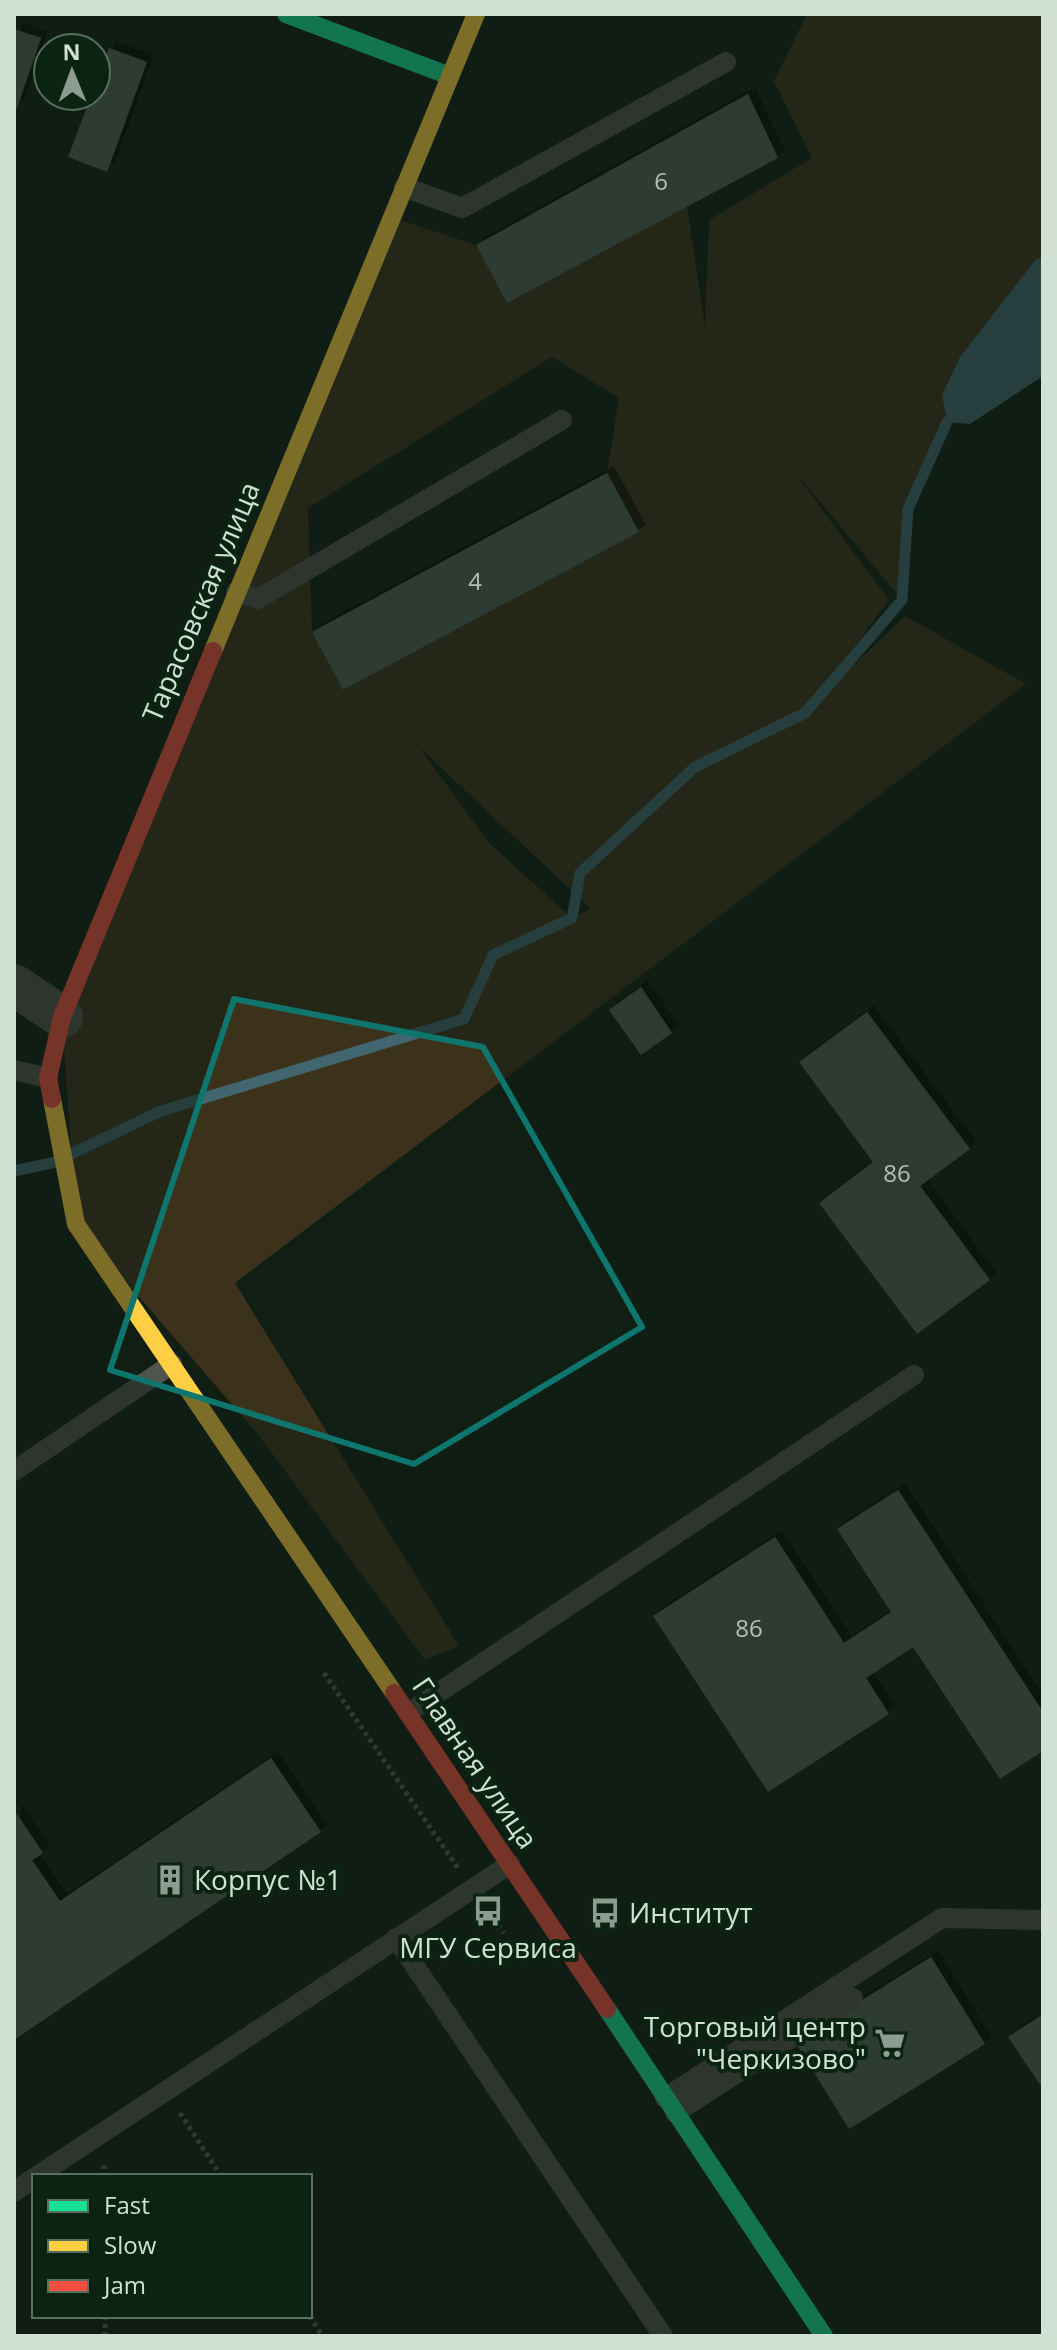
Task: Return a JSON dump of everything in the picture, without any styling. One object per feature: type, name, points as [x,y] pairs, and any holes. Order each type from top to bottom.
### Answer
[{"type":"main road","points":[[286,14],[450,76]]},
{"type":"main road","name":"Тарасовская улица","points":[[76,1224],[48,1078],[62,1017],[403,177],[476,14]]},
{"type":"main road","name":"Главная улица","points":[[76,1224],[510,1864],[824,2336]]},
{"type":"street","points":[[14,985],[62,1017]]},
{"type":"lane","points":[[403,177],[462,208],[726,62]]},
{"type":"lane","points":[[236,592],[258,599],[562,420]]},
{"type":"lane","points":[[14,1070],[48,1078]]},
{"type":"lane","points":[[14,1471],[172,1364]]},
{"type":"lane","points":[[408,1713],[914,1375]]},
{"type":"lane","points":[[40,2174],[510,1864]]},
{"type":"lane","points":[[670,2105],[942,1918],[1043,1920]]},
{"type":"lane","points":[[396,1938],[663,2336]]},
{"type":"lane","points":[[670,2105],[853,1998]]},
{"type":"lane","points":[[14,2192],[32,2180]]},
{"type":"path","points":[[324,1673],[488,1911]]},
{"type":"path","points":[[605,1913],[617,1931]]},
{"type":"path","points":[[166,2090],[220,2174]]},
{"type":"path","points":[[311,2318],[322,2336]]},
{"type":"highlighted area","points":[[234,999],[483,1047],[642,1327],[414,1464],[110,1370]]},
{"type":"shaded area","points":[[807,14],[1043,14],[1043,257],[1036,259],[961,357],[942,395],[947,422],[908,510],[902,600],[790,466],[889,600],[809,708],[905,616],[1026,684],[235,1283],[459,1646],[425,1660],[260,1437],[76,1224],[62,1017],[391,217],[476,245],[507,303],[687,206],[705,327],[709,220],[812,158],[774,81]],"holes":[[[552,357],[619,398],[607,473],[638,532],[343,690],[312,631],[308,508]],[[419,747],[590,908],[590,909],[572,918],[489,843]]]},
{"type":"water","points":[[1043,257],[1043,376],[970,424],[947,422],[942,395],[960,357],[1036,259]]},
{"type":"building","points":[[14,29],[32,35],[32,64],[17,108],[14,107]]},
{"type":"building","points":[[112,49],[147,62],[107,172],[68,157],[85,112],[112,112]]},
{"type":"building","points":[[748,94],[778,158],[507,303],[476,245]]},
{"type":"building","points":[[607,473],[639,532],[343,690],[312,632]]},
{"type":"building","points":[[641,987],[672,1033],[641,1055],[609,1010]]},
{"type":"building","points":[[867,1012],[970,1149],[920,1186],[990,1280],[917,1334],[819,1203],[873,1162],[799,1062]]},
{"type":"building","points":[[898,1490],[1043,1712],[1043,1751],[1000,1779],[913,1647],[866,1678],[889,1714],[768,1792],[653,1616],[775,1537],[844,1643],[891,1612],[837,1529]]},
{"type":"building","name":"Корпус №1","points":[[271,1758],[321,1832],[14,2040],[14,1810],[43,1853],[32,1860],[60,1901]]},
{"type":"building","name":"Торговый центр \"Черкизово\"","points":[[931,1957],[985,2044],[849,2129],[795,2042]]},
{"type":"building","points":[[1043,2014],[1043,2089],[1008,2037]]},
{"type":"waterway","points":[[71,1154],[161,1111],[464,1019],[493,955],[572,918],[580,873],[695,767],[805,713],[902,600],[908,509],[947,422]]},
{"type":"waterway","points":[[14,1171],[56,1162]]},
{"type":"traffic: fast","points":[[286,14],[450,76]]},
{"type":"traffic: fast","points":[[607,2009],[824,2336]]},
{"type":"traffic: slow","points":[[213,651],[476,14]]},
{"type":"traffic: slow","points":[[52,1099],[76,1224],[394,1693]]},
{"type":"traffic: jam","points":[[52,1099],[48,1078],[62,1017],[213,651]]},
{"type":"traffic: jam","points":[[394,1693],[607,2009]]},
{"type":"place","name":"Корпус №1","points":[[170,1880]]},
{"type":"place","name":"МГУ Сервиса","points":[[488,1911]]},
{"type":"place","name":"Институт","points":[[605,1913]]},
{"type":"place","name":"Торговый центр \"Черкизово\"","points":[[890,2043]]}]
